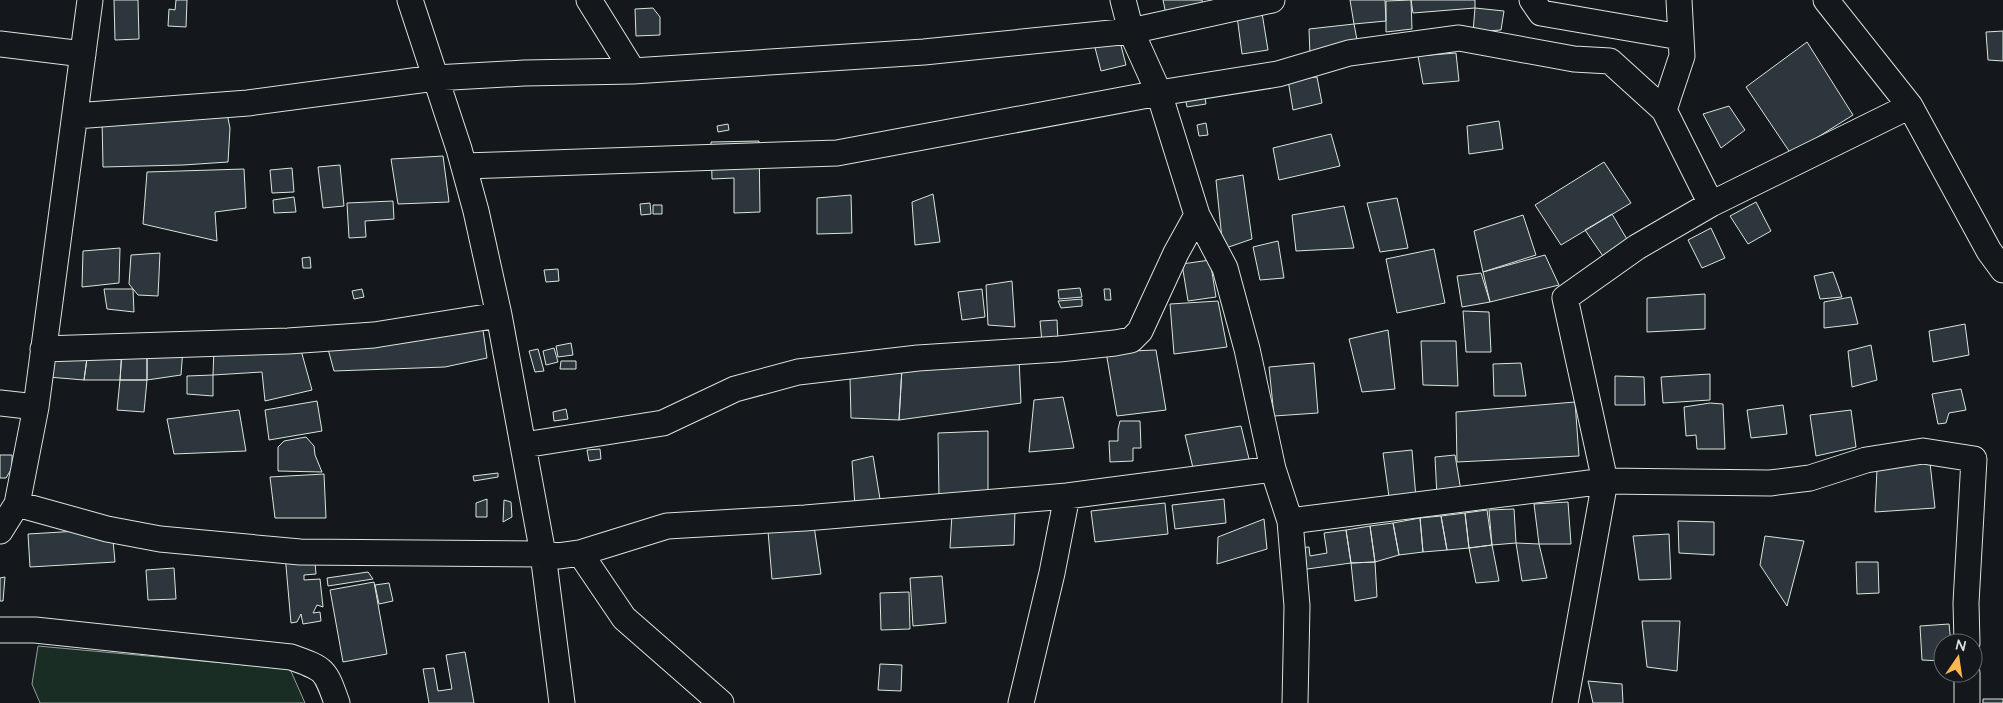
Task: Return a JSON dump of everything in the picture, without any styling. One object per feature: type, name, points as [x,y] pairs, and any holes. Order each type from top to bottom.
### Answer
[{"type":"street","points":[[0,531],[17,504],[36,407],[90,0]]},
{"type":"street","points":[[410,0],[464,166],[499,315],[543,554],[562,703]]},
{"type":"street","points":[[589,0],[633,71]]},
{"type":"street","points":[[1123,0],[1131,31],[1159,93],[1197,215],[1225,268],[1247,349],[1273,469],[1290,521],[1297,606],[1294,703]]},
{"type":"street","points":[[75,116],[248,103],[435,78],[516,73],[633,71],[924,52],[1131,31],[1272,0]]},
{"type":"street","points":[[1532,0],[1541,13],[1680,36]]},
{"type":"street","points":[[1664,110],[1682,56],[1679,0]]},
{"type":"street","points":[[1826,0],[1910,106],[1989,250],[2003,270]]},
{"type":"street","points":[[464,166],[837,154],[1159,93],[1278,74],[1349,53],[1459,38],[1574,59],[1610,62],[1664,110],[1711,204]]},
{"type":"street","points":[[0,44],[83,54]]},
{"type":"street","points":[[1566,703],[1605,482],[1565,298],[1637,247],[1711,204],[1910,106]]},
{"type":"street","points":[[524,445],[663,423],[736,389],[798,372],[918,358],[1059,349],[1130,340],[1140,331],[1176,252],[1197,215]]},
{"type":"street","points":[[43,350],[288,341],[374,335],[499,315]]},
{"type":"street","points":[[0,403],[36,407]]},
{"type":"street","points":[[1290,521],[1605,482],[1770,483],[1810,478],[1866,460],[1923,451],[1974,459],[1966,603],[1967,633]]},
{"type":"street","points":[[17,504],[107,529],[160,539],[300,552],[543,554],[558,556],[580,553],[666,526],[806,518],[1067,496],[1273,469]]},
{"type":"street","points":[[1021,703],[1052,573],[1067,496]]},
{"type":"street","points":[[580,553],[624,618],[721,703]]},
{"type":"street","points":[[0,630],[34,630],[291,656],[315,665],[328,676],[337,703]]},
{"type":"street","points":[[1967,683],[1967,703]]},
{"type":"green space","points":[[38,646],[290,669],[305,703],[40,703],[32,684]]},
{"type":"building","points":[[114,0],[138,0],[139,39],[115,40]]},
{"type":"building","points":[[176,0],[187,0],[186,27],[168,26],[169,9],[175,10]]},
{"type":"building","points":[[1163,0],[1202,0],[1205,12],[1167,19]]},
{"type":"building","points":[[1350,0],[1385,0],[1386,21],[1354,24]]},
{"type":"building","points":[[1411,0],[1475,0],[1475,8],[1413,13]]},
{"type":"building","points":[[1411,0],[1412,29],[1386,32],[1386,1]]},
{"type":"building","points":[[653,8],[660,17],[660,35],[636,36],[635,9]]},
{"type":"building","points":[[1475,8],[1504,11],[1501,30],[1473,32]]},
{"type":"building","points":[[1262,13],[1268,50],[1242,54],[1237,16]]},
{"type":"building","points":[[1354,24],[1358,45],[1310,56],[1309,29]]},
{"type":"building","points":[[1116,26],[1126,65],[1101,71],[1091,32]]},
{"type":"building","points":[[2003,31],[2003,61],[1988,60],[1986,32]]},
{"type":"building","points":[[1807,42],[1853,115],[1791,154],[1746,87]]},
{"type":"building","points":[[1456,53],[1459,81],[1423,84],[1418,56]]},
{"type":"building","points":[[1317,77],[1322,103],[1293,110],[1288,80]]},
{"type":"building","points":[[1204,92],[1206,104],[1187,107],[1185,96]]},
{"type":"building","points":[[1729,106],[1745,130],[1721,148],[1703,114]]},
{"type":"building","points":[[226,109],[230,128],[228,162],[103,167],[102,118]]},
{"type":"building","points":[[1499,121],[1503,149],[1469,154],[1467,126]]},
{"type":"building","points":[[1206,123],[1208,135],[1199,136],[1197,125]]},
{"type":"building","points":[[728,124],[729,130],[718,132],[717,126]]},
{"type":"building","points":[[1331,134],[1340,166],[1279,180],[1273,148]]},
{"type":"building","points":[[759,141],[760,212],[734,213],[734,178],[712,179],[711,142]]},
{"type":"building","points":[[443,156],[449,202],[398,204],[391,159]]},
{"type":"building","points":[[1604,162],[1631,203],[1561,245],[1535,205]]},
{"type":"building","points":[[340,165],[344,206],[323,208],[318,167]]},
{"type":"building","points":[[292,168],[294,192],[272,193],[270,170]]},
{"type":"building","points":[[244,169],[246,208],[215,212],[217,241],[143,224],[147,172]]},
{"type":"building","points":[[1243,175],[1252,239],[1223,249],[1216,180]]},
{"type":"building","points":[[933,194],[940,242],[915,245],[912,202]]},
{"type":"building","points":[[851,195],[852,233],[817,234],[817,198]]},
{"type":"building","points":[[294,197],[296,212],[274,213],[273,200]]},
{"type":"building","points":[[1397,198],[1408,248],[1380,252],[1367,203]]},
{"type":"building","points":[[393,201],[394,219],[365,221],[366,237],[349,238],[347,203]]},
{"type":"building","points":[[1756,202],[1771,231],[1748,244],[1730,216]]},
{"type":"building","points":[[650,203],[651,214],[641,215],[640,204]]},
{"type":"building","points":[[653,205],[662,205],[662,214],[653,214]]},
{"type":"building","points":[[1344,206],[1354,248],[1296,251],[1292,215]]},
{"type":"building","points":[[1612,214],[1631,246],[1605,259],[1585,230]]},
{"type":"building","points":[[1523,215],[1536,255],[1483,272],[1474,231]]},
{"type":"building","points":[[1711,228],[1725,258],[1702,268],[1688,240]]},
{"type":"building","points":[[1278,241],[1284,278],[1260,280],[1253,247]]},
{"type":"building","points":[[120,248],[119,283],[82,287],[83,251]]},
{"type":"building","points":[[1434,249],[1445,303],[1397,313],[1386,259]]},
{"type":"building","points":[[160,253],[158,296],[138,295],[129,284],[131,255]]},
{"type":"building","points":[[1545,255],[1559,285],[1490,302],[1483,272]]},
{"type":"building","points":[[310,257],[311,268],[303,268],[302,258]]},
{"type":"building","points":[[1210,260],[1216,297],[1188,301],[1182,264]]},
{"type":"building","points":[[558,269],[559,281],[546,282],[544,270]]},
{"type":"building","points":[[1833,272],[1842,297],[1820,299],[1814,276]]},
{"type":"building","points":[[1481,273],[1490,302],[1462,307],[1457,276]]},
{"type":"building","points":[[1012,281],[1015,327],[988,325],[986,285]]},
{"type":"building","points":[[1080,288],[1082,297],[1059,299],[1058,290]]},
{"type":"building","points":[[104,289],[133,289],[134,312],[107,309]]},
{"type":"building","points":[[362,289],[364,297],[354,299],[352,291]]},
{"type":"building","points":[[982,289],[985,317],[962,320],[958,292]]},
{"type":"building","points":[[1104,289],[1110,289],[1111,300],[1105,300]]},
{"type":"building","points":[[1705,294],[1705,329],[1647,332],[1647,298]]},
{"type":"building","points":[[1851,297],[1858,324],[1824,328],[1824,302]]},
{"type":"building","points":[[1082,299],[1082,306],[1061,308],[1058,301]]},
{"type":"building","points":[[1218,301],[1227,347],[1174,354],[1170,304]]},
{"type":"building","points":[[1463,311],[1489,312],[1491,352],[1466,352]]},
{"type":"building","points":[[1057,320],[1058,341],[1042,342],[1040,321]]},
{"type":"building","points":[[482,323],[487,358],[445,367],[334,371],[325,338]]},
{"type":"building","points":[[1965,324],[1969,355],[1933,362],[1929,331]]},
{"type":"building","points":[[1388,330],[1395,389],[1362,392],[1349,339]]},
{"type":"building","points":[[1421,341],[1456,341],[1458,386],[1423,385]]},
{"type":"building","points":[[299,343],[312,390],[265,401],[262,372],[213,375],[214,348]]},
{"type":"building","points":[[571,343],[573,355],[558,357],[556,346]]},
{"type":"building","points":[[1871,345],[1877,380],[1852,387],[1848,351]]},
{"type":"building","points":[[183,348],[181,375],[147,380],[147,349]]},
{"type":"building","points":[[554,348],[558,362],[546,365],[543,351]]},
{"type":"building","points":[[147,349],[147,380],[120,380],[122,350]]},
{"type":"building","points":[[538,349],[544,371],[535,372],[529,351]]},
{"type":"building","points":[[122,350],[120,380],[84,380],[88,351]]},
{"type":"building","points":[[1156,350],[1166,410],[1117,416],[1106,352]]},
{"type":"building","points":[[88,351],[84,380],[48,377],[51,352]]},
{"type":"building","points":[[1019,358],[1021,403],[899,420],[902,368]]},
{"type":"building","points":[[561,361],[576,361],[576,369],[560,369]]},
{"type":"building","points":[[1314,363],[1318,413],[1274,416],[1269,367]]},
{"type":"building","points":[[1521,363],[1526,396],[1494,396],[1493,364]]},
{"type":"building","points":[[902,368],[899,420],[851,418],[850,378]]},
{"type":"building","points":[[1710,374],[1710,400],[1663,403],[1661,377]]},
{"type":"building","points":[[213,375],[213,396],[187,394],[187,376]]},
{"type":"building","points":[[1615,376],[1644,377],[1645,405],[1615,405]]},
{"type":"building","points":[[120,380],[147,380],[144,412],[117,410]]},
{"type":"building","points":[[1961,389],[1966,410],[1949,413],[1946,423],[1938,424],[1932,394]]},
{"type":"building","points":[[1063,397],[1074,448],[1029,452],[1034,400]]},
{"type":"building","points":[[317,401],[322,431],[269,440],[265,410]]},
{"type":"building","points":[[1575,402],[1579,456],[1457,462],[1456,412]]},
{"type":"building","points":[[1710,403],[1723,404],[1725,449],[1697,449],[1696,435],[1686,436],[1684,407]]},
{"type":"building","points":[[1783,405],[1787,434],[1751,438],[1747,410]]},
{"type":"building","points":[[566,409],[568,419],[554,421],[553,412]]},
{"type":"building","points":[[239,410],[246,451],[174,454],[167,419]]},
{"type":"building","points":[[1851,410],[1856,447],[1816,456],[1810,415]]},
{"type":"building","points":[[1120,421],[1140,421],[1141,448],[1133,448],[1133,461],[1110,462],[1109,441],[1118,441]]},
{"type":"building","points":[[1241,426],[1250,463],[1194,472],[1185,435]]},
{"type":"building","points":[[988,431],[988,496],[939,499],[938,433]]},
{"type":"building","points":[[306,437],[314,446],[315,455],[322,472],[278,471],[278,447],[284,441]]},
{"type":"building","points":[[600,449],[601,459],[589,461],[587,450]]},
{"type":"building","points":[[1412,450],[1416,498],[1389,497],[1383,453]]},
{"type":"building","points":[[0,455],[12,455],[12,468],[6,478],[0,478]]},
{"type":"building","points":[[1455,455],[1461,491],[1437,497],[1435,457]]},
{"type":"building","points":[[873,456],[881,505],[855,507],[852,461]]},
{"type":"building","points":[[1930,463],[1935,508],[1875,512],[1877,469]]},
{"type":"building","points":[[498,473],[498,477],[474,481],[473,476]]},
{"type":"building","points":[[324,474],[326,518],[275,518],[270,477]]},
{"type":"building","points":[[487,499],[487,517],[476,517],[476,503]]},
{"type":"building","points":[[1224,499],[1226,523],[1175,529],[1172,505]]},
{"type":"building","points":[[504,500],[511,502],[512,517],[503,522]]},
{"type":"building","points":[[1568,502],[1571,544],[1539,544],[1534,504]]},
{"type":"building","points":[[1165,503],[1168,534],[1095,542],[1091,511]]},
{"type":"building","points":[[1015,509],[1014,545],[950,548],[952,513]]},
{"type":"building","points":[[1514,509],[1516,543],[1492,545],[1489,510]]},
{"type":"building","points":[[1487,510],[1492,545],[1469,548],[1465,513]]},
{"type":"building","points":[[1465,513],[1469,548],[1447,550],[1441,516]]},
{"type":"building","points":[[1441,516],[1447,550],[1423,552],[1420,518]]},
{"type":"building","points":[[1420,518],[1423,552],[1399,555],[1393,523]]},
{"type":"building","points":[[1264,519],[1267,549],[1217,564],[1218,537]]},
{"type":"building","points":[[1678,521],[1714,522],[1714,555],[1679,553]]},
{"type":"building","points":[[1393,523],[1399,555],[1375,562],[1370,526]]},
{"type":"building","points":[[814,526],[821,574],[772,579],[768,531]]},
{"type":"building","points":[[1370,526],[1375,562],[1351,563],[1346,530]]},
{"type":"building","points":[[112,529],[115,562],[30,567],[28,534]]},
{"type":"building","points":[[1346,530],[1351,563],[1300,570],[1297,548],[1309,547],[1310,556],[1327,553],[1324,533]]},
{"type":"building","points":[[1669,534],[1671,579],[1639,580],[1633,536]]},
{"type":"building","points":[[1765,536],[1804,541],[1787,606],[1760,565]]},
{"type":"building","points":[[284,543],[315,562],[316,574],[304,575],[304,580],[320,579],[323,607],[317,605],[313,613],[320,612],[321,621],[303,624],[301,614],[297,622],[291,623]]},
{"type":"building","points":[[1516,543],[1539,544],[1547,578],[1522,581]]},
{"type":"building","points":[[1492,545],[1499,581],[1476,583],[1469,548]]},
{"type":"building","points":[[1375,562],[1377,597],[1355,601],[1351,563]]},
{"type":"building","points":[[1856,562],[1878,562],[1879,593],[1857,594]]},
{"type":"building","points":[[174,568],[176,599],[148,600],[146,570]]},
{"type":"building","points":[[368,572],[373,579],[328,586],[327,578]]},
{"type":"building","points":[[942,576],[946,623],[913,626],[910,578]]},
{"type":"building","points":[[5,577],[3,601],[0,601],[0,578]]},
{"type":"building","points":[[374,582],[387,654],[343,662],[330,590]]},
{"type":"building","points":[[389,583],[393,601],[379,604],[375,585]]},
{"type":"building","points":[[909,592],[910,629],[881,630],[880,593]]},
{"type":"building","points":[[1642,621],[1680,621],[1677,671],[1647,667]]},
{"type":"building","points":[[1949,624],[1950,633],[1933,633],[1933,661],[1922,660],[1920,626]]},
{"type":"building","points":[[465,652],[474,703],[429,703],[423,669],[434,668],[438,691],[452,689],[446,655]]},
{"type":"building","points":[[880,664],[902,665],[901,691],[878,690]]},
{"type":"building","points":[[1588,681],[1622,684],[1623,703],[1593,703]]},
{"type":"building","points":[[1983,699],[2003,699],[2003,703],[1983,703]]}]
